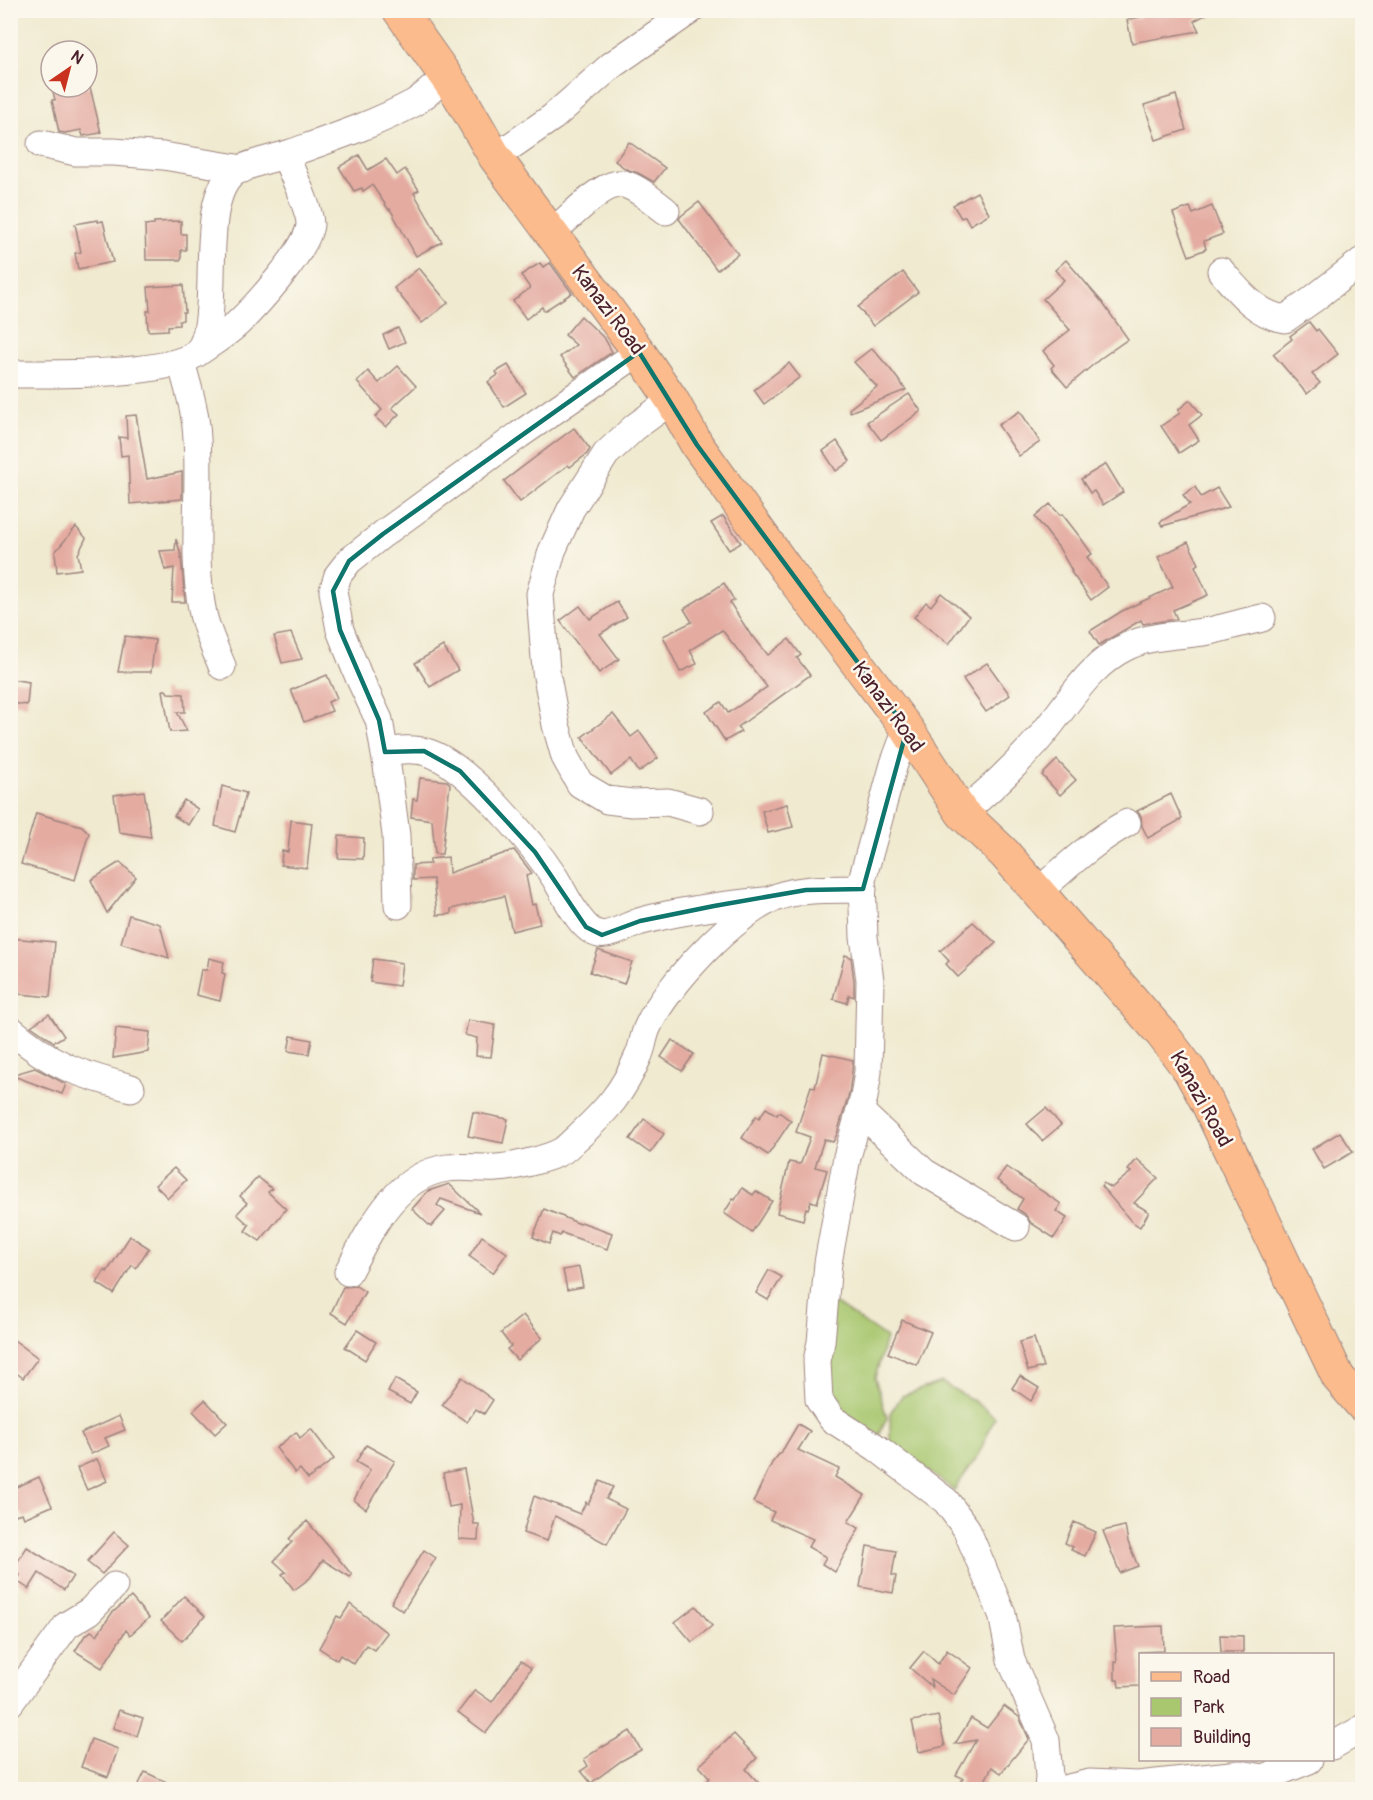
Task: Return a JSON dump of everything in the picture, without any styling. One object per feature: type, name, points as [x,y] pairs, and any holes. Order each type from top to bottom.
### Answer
[{"type":"main road","name":"Kanazi Road","points":[[399,10],[446,77],[495,157],[639,352],[672,400],[697,445],[786,569],[907,729],[962,813],[1004,853],[1162,1034],[1190,1071],[1208,1104],[1338,1377],[1362,1405]]},
{"type":"street","points":[[495,157],[554,117],[612,65],[691,10]]},
{"type":"street","points":[[222,666],[204,616],[199,590],[196,562],[197,438],[189,390],[189,358],[204,343],[208,321],[213,223],[218,200],[228,180],[235,172],[360,128],[416,102],[446,77]]},
{"type":"street","points":[[41,144],[76,152],[154,155],[243,169]]},
{"type":"street","points":[[10,374],[124,371],[189,358],[236,325],[296,256],[305,240],[310,224],[300,191],[285,155]]},
{"type":"street","points":[[551,233],[592,197],[606,187],[617,183],[626,184],[635,189],[666,211]]},
{"type":"street","points":[[1221,271],[1254,305],[1273,317],[1285,319],[1362,261]]},
{"type":"street","points":[[398,905],[396,835],[385,752],[379,720],[340,630],[333,591],[338,574],[349,561],[382,534],[639,352]]},
{"type":"street","points":[[672,400],[635,427],[606,454],[571,508],[552,551],[540,594],[546,671],[556,725],[565,757],[580,784],[607,800],[632,803],[668,802],[700,812]]},
{"type":"street","points":[[962,813],[997,784],[1031,747],[1084,680],[1104,661],[1129,645],[1168,636],[1208,631],[1262,618]]},
{"type":"street","points":[[907,729],[886,790],[862,880],[864,937],[870,980],[868,1072],[847,1157],[828,1263],[817,1362],[819,1400],[832,1419],[878,1448],[946,1501],[966,1528],[1002,1614],[1011,1660],[1046,1740],[1048,1790]]},
{"type":"street","points":[[385,752],[424,751],[440,758],[459,771],[510,822],[554,876],[586,927],[593,932],[602,935],[640,921],[714,906],[766,901]]},
{"type":"street","points":[[1038,892],[1085,851],[1107,834],[1127,823]]},
{"type":"street","points":[[348,1272],[381,1214],[395,1197],[428,1172],[448,1168],[497,1168],[520,1165],[563,1151],[599,1118],[623,1089],[640,1054],[647,1027],[673,987],[720,936],[755,907],[779,896],[806,890],[863,889]]},
{"type":"street","points":[[10,1029],[41,1055],[60,1065],[88,1076],[131,1088]]},
{"type":"street","points":[[860,1111],[924,1172],[1016,1227]]},
{"type":"street","points":[[17,1709],[42,1658],[67,1625],[90,1611],[114,1586]]},
{"type":"street","points":[[1334,1745],[1362,1729]]},
{"type":"street","points":[[1060,1790],[1089,1783],[1138,1785],[1240,1774],[1264,1778],[1306,1761]]},
{"type":"highlighted area","points":[[639,352],[697,445],[907,729],[863,889],[806,890],[714,906],[640,921],[602,935],[586,927],[535,852],[460,771],[424,751],[385,752],[379,720],[340,630],[333,591],[349,561],[383,534]]},
{"type":"green space","points":[[832,1301],[886,1338],[875,1378],[887,1418],[878,1437],[824,1398]]},
{"type":"green space","points":[[941,1382],[974,1401],[995,1417],[978,1456],[954,1490],[890,1443],[890,1413],[902,1396]]},
{"type":"building","points":[[1139,10],[1214,10],[1194,21],[1199,31],[1132,43],[1127,20],[1140,17]]},
{"type":"building","points":[[1176,95],[1186,130],[1156,140],[1144,105]]},
{"type":"building","points":[[93,99],[101,133],[83,136],[81,130],[59,132],[52,100]]},
{"type":"building","points":[[629,142],[665,168],[654,182],[626,169],[615,161]]},
{"type":"building","points":[[359,155],[368,170],[386,159],[397,175],[405,169],[419,190],[414,193],[442,242],[416,256],[390,209],[372,185],[363,191],[362,188],[354,191],[339,167]]},
{"type":"building","points":[[977,192],[989,214],[970,225],[965,216],[961,218],[953,205]]},
{"type":"building","points":[[699,202],[738,254],[717,270],[679,219]]},
{"type":"building","points":[[1212,206],[1223,234],[1204,241],[1206,249],[1189,256],[1173,213],[1190,207],[1193,214]]},
{"type":"building","points":[[98,220],[98,222],[103,221],[113,262],[78,269],[75,253],[81,252],[75,224]]},
{"type":"building","points":[[181,221],[181,234],[186,234],[186,250],[181,250],[181,260],[146,260],[145,225],[154,224],[154,222]]},
{"type":"building","points":[[1066,260],[1102,302],[1128,339],[1067,387],[1051,368],[1054,365],[1043,351],[1070,330],[1043,299],[1064,280],[1055,270]]},
{"type":"building","points":[[540,263],[543,267],[550,263],[572,293],[544,311],[542,307],[526,319],[513,301],[530,288],[521,275]]},
{"type":"building","points":[[419,268],[448,303],[422,323],[394,288]]},
{"type":"building","points":[[903,272],[918,292],[873,326],[858,307]]},
{"type":"building","points":[[183,285],[185,312],[183,312],[183,320],[179,321],[179,325],[168,326],[168,330],[148,331],[147,311],[150,311],[148,287]]},
{"type":"building","points":[[581,316],[605,339],[612,352],[575,377],[560,357],[576,345],[565,335]]},
{"type":"building","points":[[1309,322],[1316,331],[1318,329],[1338,354],[1312,374],[1320,383],[1307,394],[1273,354],[1292,339],[1290,336]]},
{"type":"building","points":[[398,328],[405,342],[389,349],[383,335]]},
{"type":"building","points":[[872,348],[906,390],[850,412],[849,409],[877,387],[854,362]]},
{"type":"building","points":[[789,363],[800,377],[764,404],[754,390]]},
{"type":"building","points":[[508,365],[526,393],[504,407],[488,382],[498,375],[496,372]]},
{"type":"building","points":[[398,366],[416,386],[392,408],[399,414],[386,427],[375,417],[382,410],[357,382],[368,371],[379,383]]},
{"type":"building","points":[[909,394],[921,411],[881,440],[867,422]]},
{"type":"building","points":[[1190,400],[1202,415],[1189,425],[1199,440],[1179,453],[1161,426],[1180,413],[1178,410]]},
{"type":"building","points":[[1020,411],[1040,442],[1019,456],[998,425]]},
{"type":"building","points":[[136,415],[147,479],[182,472],[182,499],[130,504],[128,455],[121,456],[119,437],[127,438],[126,416]]},
{"type":"building","points":[[574,428],[590,449],[587,454],[570,467],[568,465],[520,502],[504,481]]},
{"type":"building","points":[[837,441],[850,461],[836,471],[823,451]]},
{"type":"building","points":[[1106,464],[1123,492],[1103,505],[1094,491],[1090,493],[1081,479]]},
{"type":"building","points":[[1195,487],[1201,497],[1217,488],[1229,507],[1162,526],[1160,522],[1190,504],[1183,495]]},
{"type":"building","points":[[1050,504],[1060,515],[1062,514],[1092,554],[1087,557],[1108,587],[1091,600],[1071,572],[1059,548],[1035,517]]},
{"type":"building","points":[[723,516],[741,543],[729,550],[711,523]]},
{"type":"building","points":[[76,527],[86,538],[78,554],[81,569],[57,572],[55,552]]},
{"type":"building","points":[[176,539],[181,555],[185,602],[172,602],[174,568],[165,570],[160,551],[175,550]]},
{"type":"building","points":[[1188,542],[1199,564],[1195,566],[1208,595],[1173,610],[1177,619],[1143,624],[1141,620],[1099,645],[1090,631],[1122,611],[1173,587],[1158,557]]},
{"type":"building","points":[[724,583],[734,600],[730,603],[752,637],[768,655],[789,639],[801,655],[797,658],[810,675],[738,727],[741,732],[725,741],[706,712],[721,702],[728,713],[767,687],[722,630],[690,650],[697,664],[680,672],[663,636],[692,622],[684,609]]},
{"type":"building","points":[[941,593],[969,616],[949,644],[914,617],[926,602],[931,606]]},
{"type":"building","points":[[617,602],[627,617],[600,634],[619,659],[599,673],[560,621],[580,606],[590,619]]},
{"type":"building","points":[[291,633],[302,659],[282,663],[274,636]]},
{"type":"building","points":[[125,636],[155,640],[151,672],[118,672]]},
{"type":"building","points":[[443,646],[458,670],[430,687],[415,663]]},
{"type":"building","points":[[987,663],[1010,695],[986,712],[963,679]]},
{"type":"building","points":[[327,675],[337,698],[328,702],[332,711],[304,722],[291,690]]},
{"type":"building","points":[[10,679],[29,682],[27,705],[10,703]]},
{"type":"building","points":[[163,690],[168,693],[184,694],[185,712],[177,712],[187,731],[170,732]]},
{"type":"building","points":[[613,714],[631,737],[639,731],[658,758],[639,772],[631,760],[611,775],[582,737]]},
{"type":"building","points":[[1057,760],[1076,780],[1060,795],[1042,775]]},
{"type":"building","points":[[420,778],[447,781],[450,784],[442,854],[435,854],[432,820],[411,817],[413,799],[417,800]]},
{"type":"building","points":[[222,786],[246,793],[235,832],[215,826]]},
{"type":"building","points":[[144,791],[151,837],[119,832],[114,795]]},
{"type":"building","points":[[1171,794],[1182,819],[1148,838],[1142,826],[1141,816],[1137,811]]},
{"type":"building","points":[[184,800],[198,809],[188,825],[174,816]]},
{"type":"building","points":[[787,804],[793,827],[768,833],[762,811]]},
{"type":"building","points":[[36,813],[82,826],[89,833],[75,880],[21,864]]},
{"type":"building","points":[[291,820],[312,823],[307,868],[281,865],[282,851],[288,852]]},
{"type":"building","points":[[339,836],[364,838],[363,859],[338,858]]},
{"type":"building","points":[[514,850],[532,874],[526,876],[532,905],[535,904],[540,924],[512,931],[504,896],[451,909],[451,914],[437,915],[433,879],[413,880],[413,865],[430,864],[430,859],[448,857],[449,873]]},
{"type":"building","points":[[120,862],[136,877],[107,913],[91,880]]},
{"type":"building","points":[[129,915],[160,924],[169,958],[121,943]]},
{"type":"building","points":[[973,922],[996,943],[958,977],[946,964],[949,961],[940,951]]},
{"type":"building","points":[[10,938],[55,942],[50,997],[10,993]]},
{"type":"building","points":[[598,950],[632,962],[624,984],[590,972]]},
{"type":"building","points":[[845,955],[851,957],[854,981],[854,997],[849,995],[847,1003],[833,999]]},
{"type":"building","points":[[209,958],[224,962],[222,973],[225,974],[220,1001],[196,995],[201,970],[207,970]]},
{"type":"building","points":[[373,959],[402,963],[399,986],[370,982]]},
{"type":"building","points":[[49,1014],[64,1036],[54,1042],[31,1026]]},
{"type":"building","points":[[468,1020],[495,1025],[491,1057],[476,1056],[477,1038],[465,1035]]},
{"type":"building","points":[[116,1028],[150,1032],[148,1052],[113,1058]]},
{"type":"building","points":[[291,1036],[312,1040],[309,1054],[288,1051]]},
{"type":"building","points":[[672,1040],[694,1054],[682,1071],[661,1057]]},
{"type":"building","points":[[823,1053],[853,1060],[852,1071],[849,1094],[837,1134],[833,1142],[824,1139],[815,1167],[827,1170],[817,1203],[811,1201],[808,1209],[806,1208],[803,1220],[777,1213],[789,1162],[801,1163],[810,1137],[796,1132],[811,1086],[815,1088]]},
{"type":"building","points":[[35,1068],[66,1084],[62,1094],[11,1075]]},
{"type":"building","points":[[766,1108],[777,1115],[779,1112],[791,1121],[768,1155],[742,1138],[756,1116],[759,1118]]},
{"type":"building","points":[[1046,1108],[1061,1125],[1042,1141],[1027,1124]]},
{"type":"building","points":[[473,1112],[508,1119],[503,1143],[468,1136]]},
{"type":"building","points":[[644,1119],[664,1134],[650,1153],[630,1139]]},
{"type":"building","points":[[1340,1132],[1353,1152],[1324,1169],[1312,1149]]},
{"type":"building","points":[[1137,1159],[1158,1178],[1134,1203],[1149,1212],[1140,1227],[1131,1221],[1101,1186],[1103,1183],[1111,1188],[1131,1172],[1128,1170]]},
{"type":"building","points":[[1006,1167],[1061,1204],[1056,1211],[1067,1218],[1054,1238],[1031,1223],[1025,1214],[1017,1209],[1023,1199],[997,1180]]},
{"type":"building","points":[[174,1168],[186,1180],[168,1198],[155,1185]]},
{"type":"building","points":[[258,1177],[272,1189],[268,1192],[286,1209],[260,1241],[245,1231],[249,1225],[237,1214],[247,1203],[240,1196]]},
{"type":"building","points":[[449,1184],[480,1213],[441,1199],[437,1205],[445,1211],[431,1227],[412,1209],[428,1191]]},
{"type":"building","points":[[742,1188],[753,1195],[756,1191],[772,1201],[752,1232],[724,1213]]},
{"type":"building","points":[[544,1209],[580,1224],[581,1222],[612,1233],[607,1249],[562,1233],[560,1236],[553,1233],[549,1244],[533,1237]]},
{"type":"building","points":[[130,1236],[149,1248],[136,1268],[132,1265],[114,1294],[97,1283],[105,1270],[107,1272]]},
{"type":"building","points":[[482,1236],[507,1253],[493,1273],[469,1256]]},
{"type":"building","points":[[579,1267],[583,1287],[567,1290],[563,1270]]},
{"type":"building","points":[[769,1270],[782,1277],[768,1300],[756,1293]]},
{"type":"building","points":[[356,1286],[365,1292],[347,1323],[331,1313],[343,1287]]},
{"type":"building","points":[[523,1315],[542,1338],[517,1360],[507,1349],[511,1346],[501,1333]]},
{"type":"building","points":[[902,1320],[931,1332],[917,1365],[888,1353]]},
{"type":"building","points":[[357,1330],[376,1342],[365,1360],[345,1347]]},
{"type":"building","points":[[10,1337],[38,1358],[23,1378],[10,1368]]},
{"type":"building","points":[[1034,1338],[1043,1367],[1028,1371],[1019,1342]]},
{"type":"building","points":[[1020,1376],[1039,1388],[1031,1401],[1012,1388]]},
{"type":"building","points":[[462,1377],[493,1400],[484,1414],[476,1409],[467,1422],[442,1405]]},
{"type":"building","points":[[395,1379],[417,1392],[410,1404],[388,1392]]},
{"type":"building","points":[[205,1400],[227,1423],[215,1434],[193,1411]]},
{"type":"building","points":[[119,1416],[125,1430],[105,1438],[109,1446],[91,1454],[81,1433]]},
{"type":"building","points":[[798,1424],[810,1431],[798,1450],[839,1469],[835,1477],[865,1495],[848,1522],[859,1528],[835,1572],[822,1564],[826,1557],[808,1547],[813,1539],[770,1520],[774,1512],[753,1502],[772,1463]]},
{"type":"building","points":[[311,1429],[334,1459],[308,1479],[300,1469],[295,1473],[276,1448],[296,1432],[300,1438]]},
{"type":"building","points":[[366,1445],[395,1461],[366,1509],[354,1500],[370,1470],[356,1462]]},
{"type":"building","points":[[97,1459],[107,1481],[87,1490],[77,1468]]},
{"type":"building","points":[[464,1469],[474,1524],[479,1524],[478,1540],[459,1539],[460,1505],[449,1507],[443,1473]]},
{"type":"building","points":[[39,1477],[52,1506],[24,1518],[22,1513],[15,1515],[10,1504],[10,1490]]},
{"type":"building","points":[[600,1481],[613,1487],[606,1499],[626,1509],[607,1544],[555,1516],[547,1541],[523,1533],[534,1496],[580,1514]]},
{"type":"building","points":[[307,1521],[352,1575],[350,1577],[323,1560],[310,1578],[294,1590],[282,1574],[286,1572],[274,1561],[292,1542],[289,1539]]},
{"type":"building","points":[[1074,1522],[1096,1532],[1085,1556],[1071,1550],[1073,1547],[1065,1543]]},
{"type":"building","points":[[1125,1526],[1128,1542],[1138,1566],[1120,1573],[1103,1531]]},
{"type":"building","points":[[114,1532],[129,1545],[102,1574],[87,1562]]},
{"type":"building","points":[[867,1546],[896,1551],[892,1575],[896,1576],[893,1593],[860,1587]]},
{"type":"building","points":[[27,1547],[73,1576],[64,1590],[39,1573],[29,1589],[17,1581],[20,1575],[12,1570]]},
{"type":"building","points":[[424,1550],[436,1558],[403,1611],[391,1603]]},
{"type":"building","points":[[184,1596],[205,1616],[182,1641],[161,1621]]},
{"type":"building","points":[[131,1597],[149,1618],[130,1635],[126,1630],[102,1668],[75,1651],[84,1637],[91,1631],[97,1635],[112,1613]]},
{"type":"building","points":[[350,1604],[387,1633],[374,1650],[366,1645],[354,1664],[340,1655],[337,1660],[319,1648],[337,1616],[341,1618]]},
{"type":"building","points":[[696,1606],[712,1626],[692,1642],[675,1622]]},
{"type":"building","points":[[1163,1626],[1164,1651],[1139,1653],[1139,1686],[1119,1687],[1118,1680],[1115,1680],[1115,1662],[1117,1662],[1114,1628]]},
{"type":"building","points":[[1220,1635],[1243,1636],[1243,1652],[1221,1652]]},
{"type":"building","points":[[947,1650],[972,1668],[954,1695],[930,1679],[932,1687],[910,1668],[924,1651],[938,1664]]},
{"type":"building","points":[[521,1661],[531,1668],[486,1733],[458,1712],[475,1690],[492,1702]]},
{"type":"building","points":[[1004,1706],[1019,1717],[1029,1739],[1001,1773],[992,1767],[980,1790],[956,1790],[963,1778],[956,1775],[976,1740],[955,1744],[971,1718],[987,1728]]},
{"type":"building","points":[[119,1710],[143,1718],[137,1736],[113,1728]]},
{"type":"building","points":[[938,1716],[945,1746],[919,1752],[912,1721]]},
{"type":"building","points":[[630,1731],[641,1750],[621,1761],[591,1783],[581,1771],[588,1766],[584,1759]]},
{"type":"building","points":[[734,1734],[757,1758],[746,1769],[765,1790],[714,1790],[706,1782],[710,1778],[699,1766]]},
{"type":"building","points":[[91,1739],[118,1749],[108,1777],[81,1767]]},
{"type":"building","points":[[145,1772],[183,1790],[136,1790]]}]
